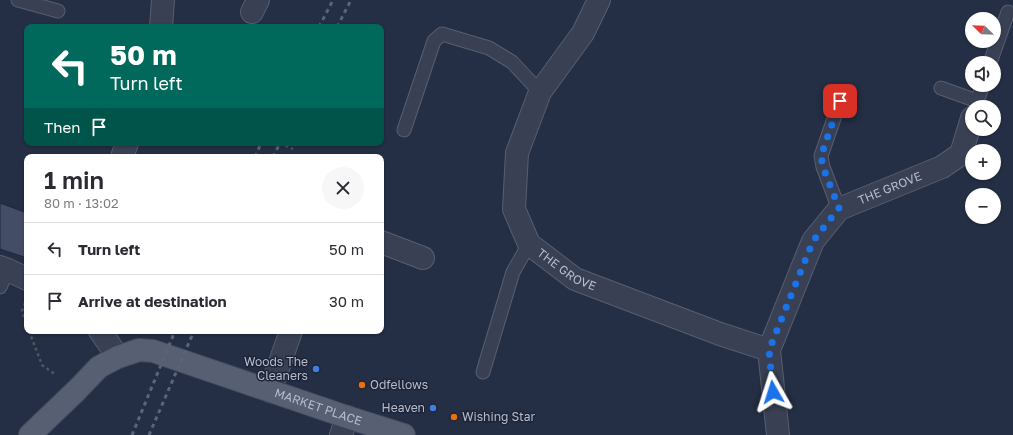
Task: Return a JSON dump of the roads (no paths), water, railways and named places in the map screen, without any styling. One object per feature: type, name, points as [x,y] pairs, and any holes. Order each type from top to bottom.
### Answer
[{"type":"main road","name":"MARKET PLACE","points":[[30,435],[77,390],[99,366],[118,357],[139,350],[153,351],[270,391],[344,426],[404,435]]},
{"type":"street","points":[[161,24],[164,0]]},
{"type":"street","name":"THE GROVE","points":[[599,0],[583,33],[540,92],[517,152],[514,209],[529,244],[575,279],[720,334],[769,350]]},
{"type":"street","name":"THE GROVE","points":[[839,208],[942,167],[961,154],[967,136]]},
{"type":"street","points":[[778,435],[769,350],[813,241],[839,208]]},
{"type":"street","points":[[384,243],[423,258]]},
{"type":"street","points":[[3,275],[24,278]]},
{"type":"street","points":[[102,334],[118,357]]},
{"type":"street","points":[[270,391],[290,334]]},
{"type":"lane","points":[[18,0],[58,11]]},
{"type":"lane","points":[[992,56],[1008,12]]},
{"type":"lane","points":[[404,130],[434,41],[442,34],[489,48],[512,62],[540,92]]},
{"type":"lane","points":[[941,88],[970,100]]},
{"type":"lane","points":[[839,208],[823,167],[821,156],[840,101]]},
{"type":"lane","points":[[483,372],[513,272],[529,244]]},
{"type":"railway","points":[[321,24],[333,0]]},
{"type":"railway","points":[[339,24],[351,0]]},
{"type":"railway","points":[[256,154],[260,146]]},
{"type":"railway","points":[[274,154],[278,146]]},
{"type":"railway","points":[[132,435],[174,334]]},
{"type":"railway","points":[[149,435],[193,334]]},
{"type":"place","name":"Woods The Cleaners","points":[[316,369]]},
{"type":"place","name":"Odfellows","points":[[362,385]]},
{"type":"place","name":"Heaven","points":[[433,408]]},
{"type":"place","name":"Wishing Star","points":[[454,417]]}]
